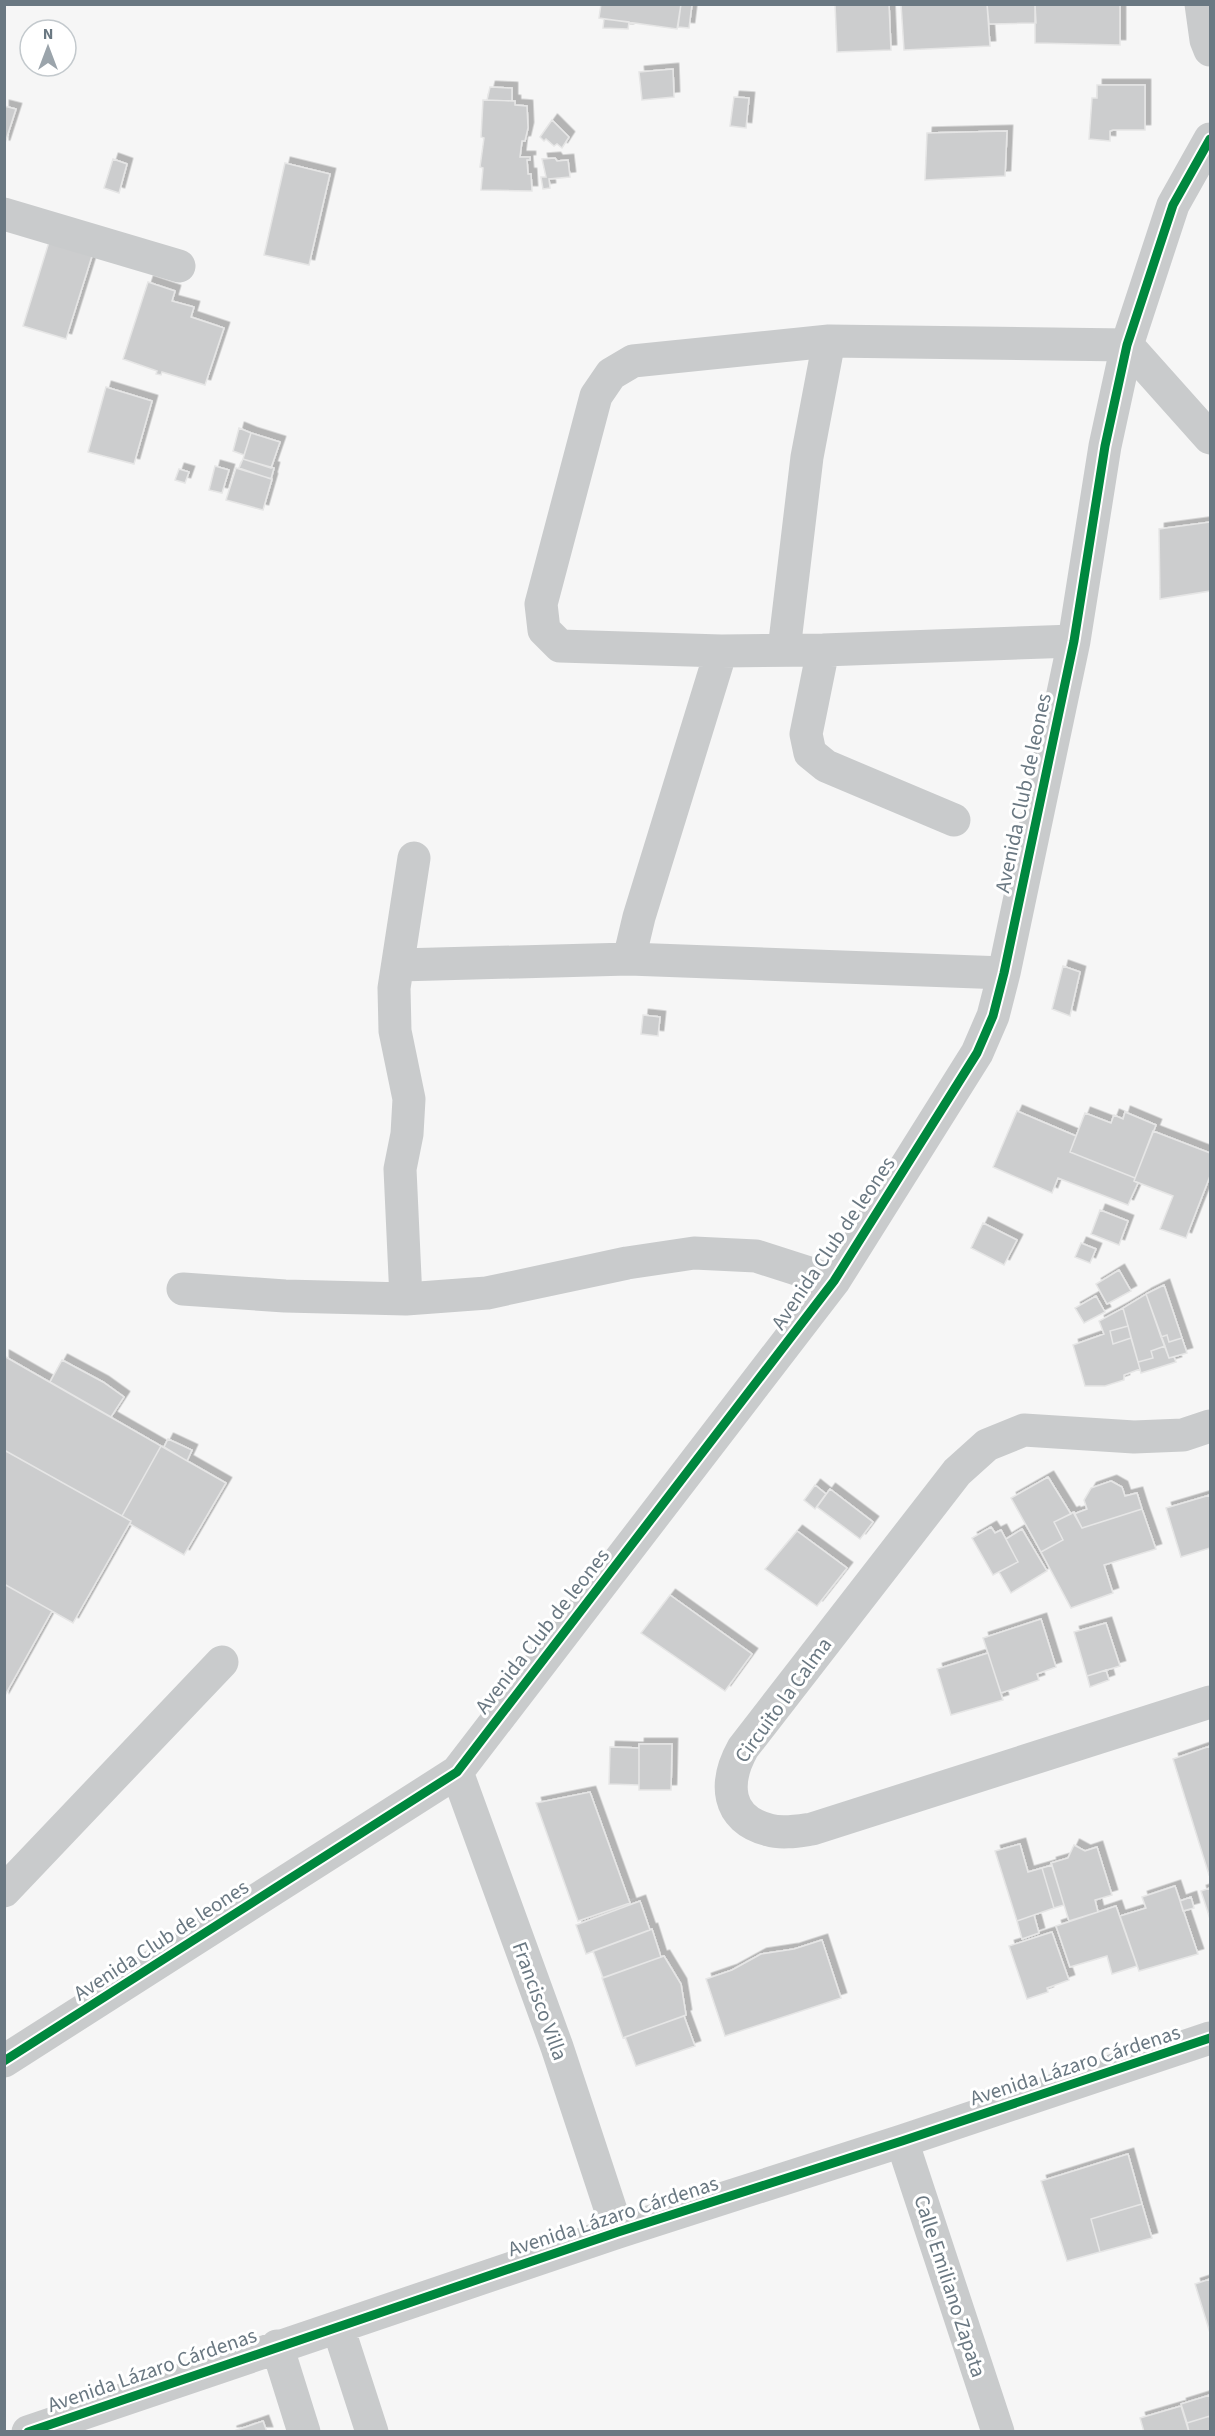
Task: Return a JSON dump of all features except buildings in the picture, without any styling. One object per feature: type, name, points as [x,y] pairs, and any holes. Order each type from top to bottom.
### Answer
[{"type":"street","points":[[1202,4],[1206,40],[1210,50]]},
{"type":"street","name":"Avenida Club de leones","points":[[4,2061],[457,1772],[834,1281],[977,1053],[993,1016],[1074,641],[1105,446],[1127,345],[1173,205],[1210,139]]},
{"type":"street","points":[[4,214],[179,267]]},
{"type":"street","points":[[784,650],[807,457],[829,341]]},
{"type":"street","points":[[1074,641],[823,650],[721,651],[560,646],[544,630],[541,604],[596,396],[611,374],[633,361],[829,341],[1127,345],[1210,438]]},
{"type":"street","points":[[823,650],[806,734],[810,753],[826,766],[954,820]]},
{"type":"street","points":[[629,959],[639,917],[721,651]]},
{"type":"street","points":[[406,1299],[400,1170],[407,1134],[409,1100],[395,1031],[394,988],[414,858]]},
{"type":"street","points":[[399,965],[629,959],[1004,973]]},
{"type":"street","points":[[183,1289],[285,1296],[406,1299],[487,1293],[627,1263],[694,1253],[756,1256],[834,1281]]},
{"type":"street","name":"Circuito la Calma","points":[[1210,1426],[1183,1435],[1134,1437],[1024,1430],[987,1445],[957,1472],[743,1748],[734,1764],[732,1803],[753,1825],[771,1831],[812,1829],[1210,1702]]},
{"type":"street","points":[[4,1891],[222,1662]]},
{"type":"street","name":"Francisco Villa","points":[[457,1772],[557,2047],[618,2232]]},
{"type":"street","name":"Avenida Lázaro Cárdenas","points":[[28,2432],[618,2232],[902,2141],[1210,2038]]},
{"type":"street","name":"Calle Emiliano Zapata","points":[[902,2141],[998,2432]]},
{"type":"street","points":[[338,2326],[372,2432]]},
{"type":"street","points":[[277,2346],[304,2432]]},
{"type":"cycle path","points":[[4,2061],[457,1772],[834,1281],[977,1053],[993,1016],[1074,641],[1105,446],[1127,345],[1173,205],[1210,139]]},
{"type":"cycle path","points":[[28,2432],[618,2232],[902,2141],[1210,2038]]}]
